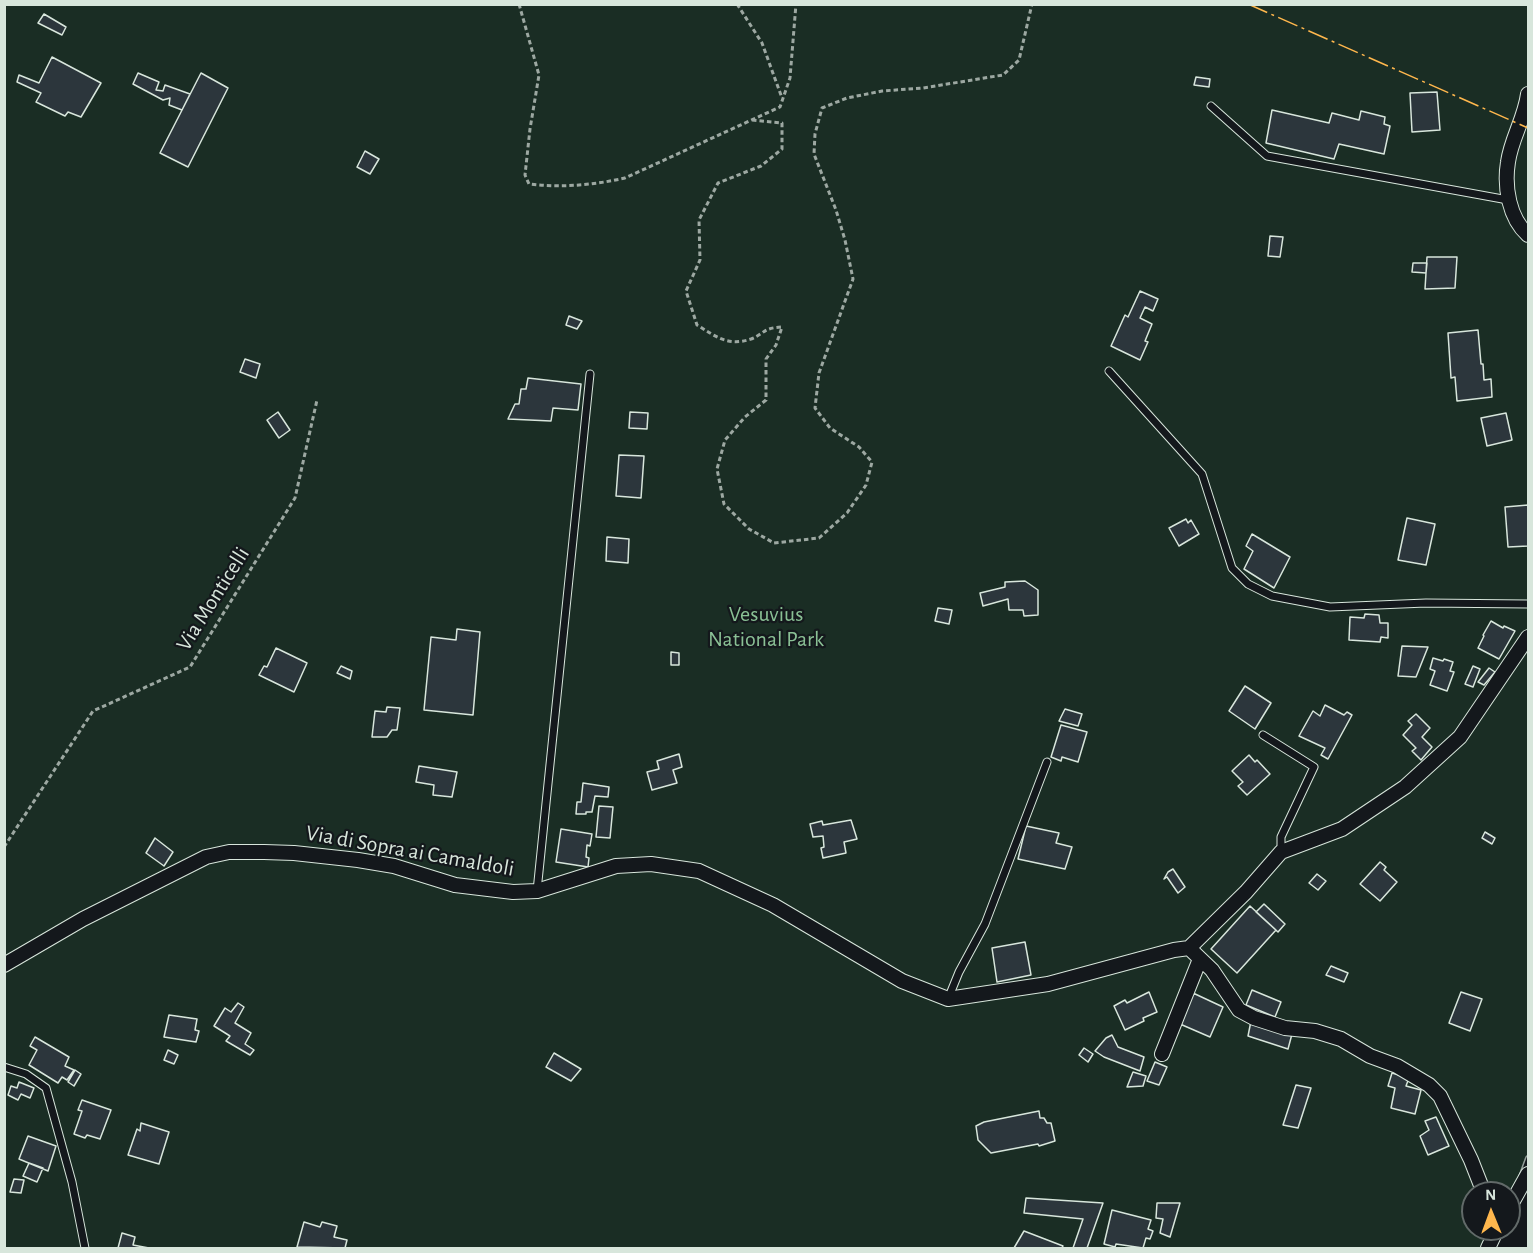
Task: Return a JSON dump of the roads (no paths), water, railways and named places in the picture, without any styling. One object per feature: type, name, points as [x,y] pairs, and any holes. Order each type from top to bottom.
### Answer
[{"type":"street","points":[[1528,94],[1527,108],[1508,161],[1508,200],[1521,229],[1528,235]]},
{"type":"street","points":[[1479,1181],[1440,1096],[1429,1085],[1397,1066],[1371,1056],[1341,1039],[1315,1031],[1286,1028],[1254,1018],[1239,1010],[1212,970],[1189,948],[1246,892],[1281,852],[1342,829],[1405,787],[1460,737],[1528,637]]},
{"type":"street","name":"Via di Sopra ai Camaldoli","points":[[4,965],[83,919],[179,869],[206,857],[229,852],[294,853],[358,860],[394,866],[455,885],[513,892],[537,891],[616,866],[651,864],[699,871],[773,905],[902,981],[948,999],[1048,984],[1189,948]]},
{"type":"street","points":[[1162,1054],[1200,960]]},
{"type":"lane","points":[[1211,106],[1267,156],[1508,200]]},
{"type":"lane","points":[[1109,371],[1202,474],[1232,568],[1248,584],[1272,596],[1330,607],[1426,603],[1528,604]]},
{"type":"lane","points":[[537,891],[590,374]]},
{"type":"lane","points":[[1263,735],[1314,766],[1281,837],[1281,852]]},
{"type":"lane","points":[[948,999],[958,972],[985,924],[1047,762]]},
{"type":"lane","points":[[4,1067],[26,1074],[46,1088],[72,1182],[85,1248]]},
{"type":"park label","name":"Vesuvius National Park","points":[[766,626]]}]
